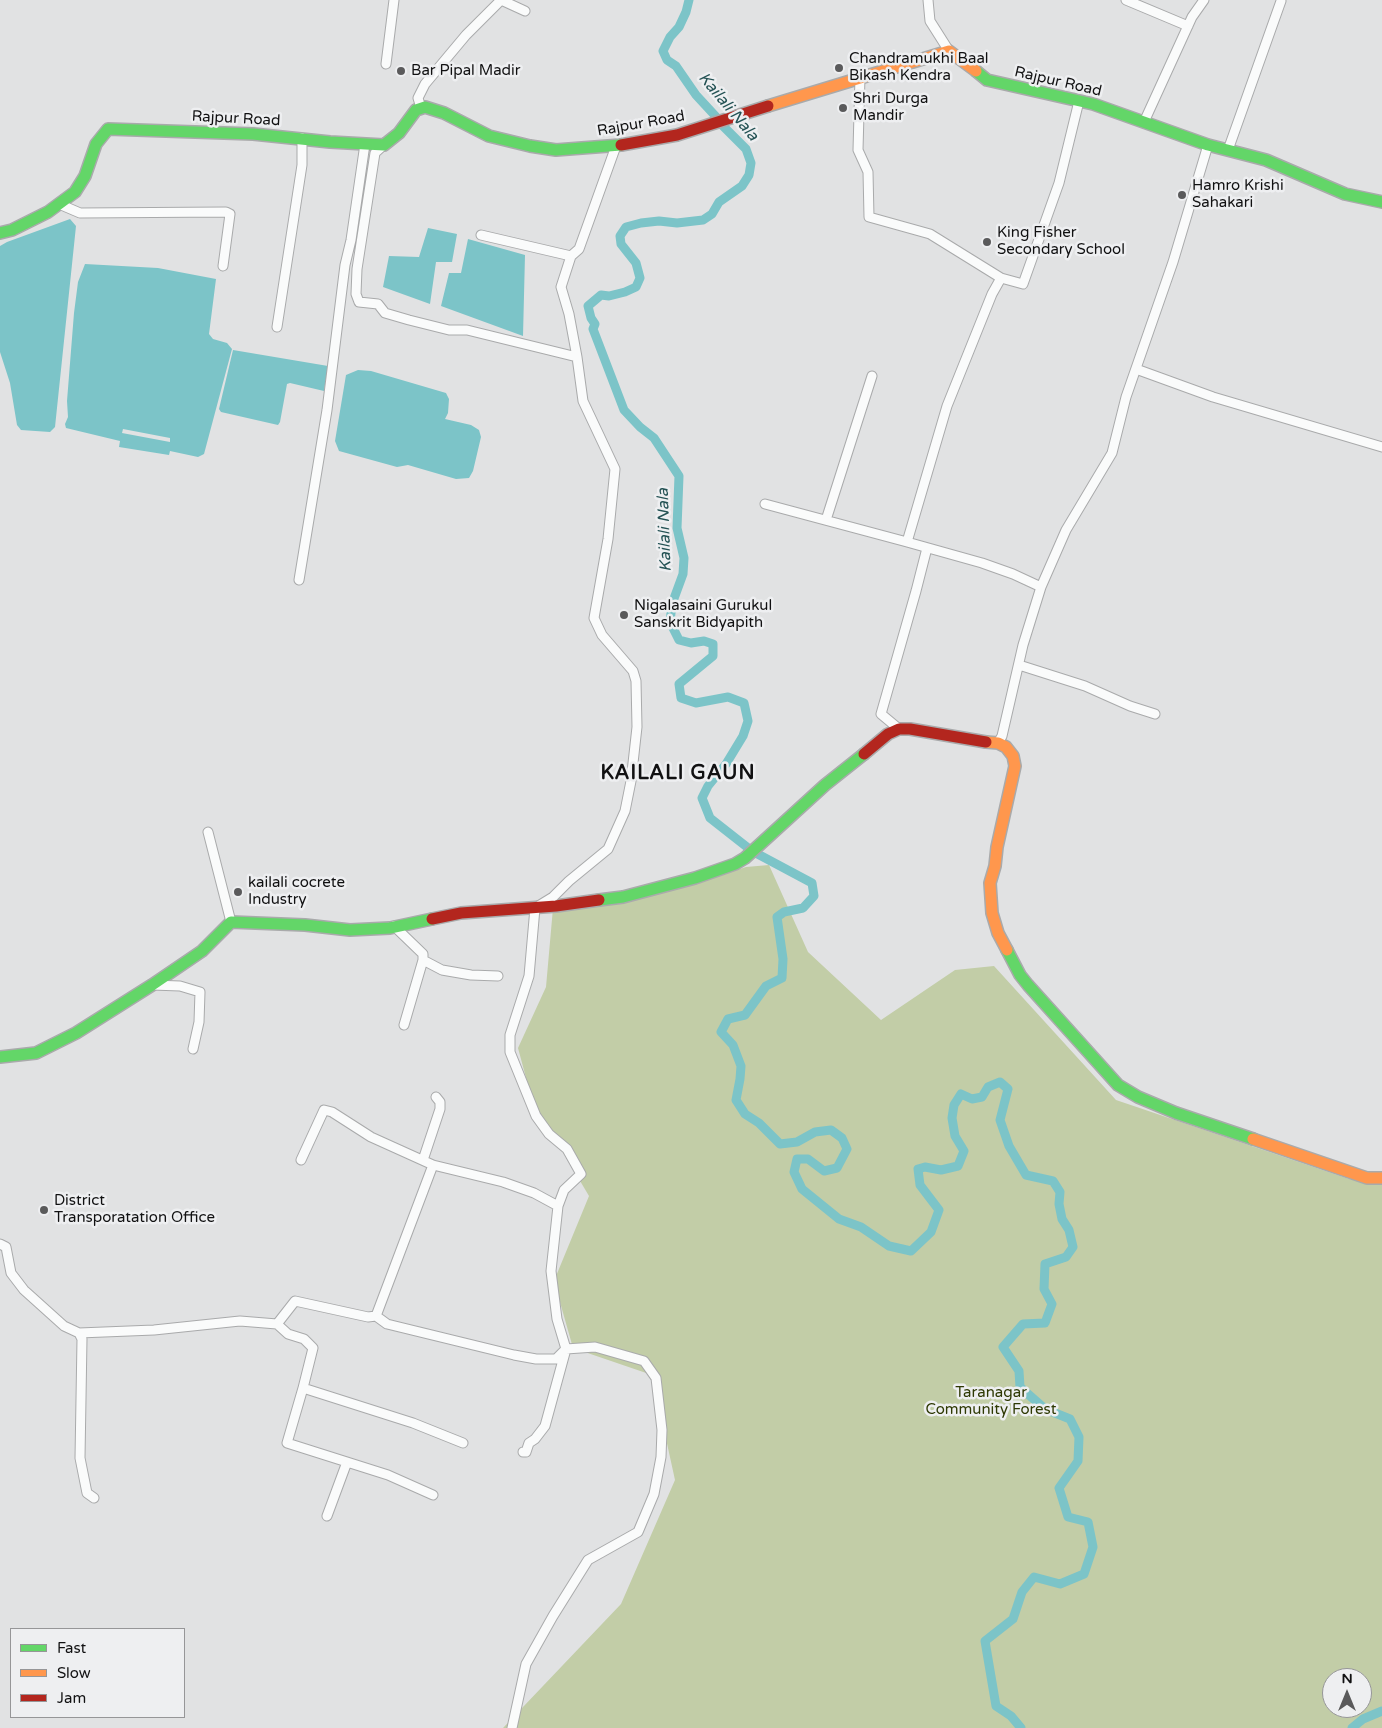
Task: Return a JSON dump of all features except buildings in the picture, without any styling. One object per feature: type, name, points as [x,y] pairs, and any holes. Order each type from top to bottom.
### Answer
[{"type":"street","points":[[386,64],[394,0]]},
{"type":"street","points":[[525,11],[501,0],[466,35],[425,84],[418,98],[421,108],[416,110],[399,133],[375,153],[356,294],[359,302],[378,304],[385,313],[409,320],[449,330],[467,330],[577,358]]},
{"type":"street","points":[[928,0],[930,21],[949,51]]},
{"type":"street","points":[[1126,0],[1188,26]]},
{"type":"street","points":[[1144,122],[1188,26],[1204,0]]},
{"type":"street","points":[[1228,150],[1281,1]]},
{"type":"street","name":"Rajpur Road","points":[[421,108],[425,106],[444,113],[489,136],[530,146],[556,150],[616,146],[677,135],[949,51],[987,80],[1093,104],[1208,145],[1266,160],[1344,194],[1382,202]]},
{"type":"street","points":[[860,77],[858,150],[868,172],[869,216],[930,234],[1001,278],[1022,284],[1059,184],[1079,101]]},
{"type":"street","name":"Rajpur Road","points":[[0,233],[12,230],[48,212],[75,192],[85,176],[96,144],[108,129],[253,134],[330,142],[384,145],[389,141]]},
{"type":"street","points":[[276,327],[302,164],[302,138]]},
{"type":"street","points":[[299,580],[327,410],[345,265],[351,240],[365,144]]},
{"type":"street","points":[[998,743],[1002,736],[1019,665],[1041,587],[1066,530],[1112,453],[1126,397],[1173,262],[1208,145]]},
{"type":"street","points":[[535,908],[553,897],[569,881],[608,849],[625,811],[631,781],[637,727],[636,681],[633,671],[602,635],[594,618],[608,539],[616,469],[583,401],[577,358],[561,287],[571,256],[578,249],[616,146]]},
{"type":"street","points":[[59,204],[80,213],[226,212],[230,214],[223,266]]},
{"type":"street","points":[[481,235],[571,256]]},
{"type":"street","points":[[907,542],[948,406],[992,294],[1001,278]]},
{"type":"street","points":[[1136,369],[1213,397],[1382,447]]},
{"type":"street","points":[[826,520],[872,376]]},
{"type":"street","points":[[765,504],[982,563],[1041,587]]},
{"type":"street","points":[[899,729],[881,714],[927,548]]},
{"type":"street","points":[[1019,665],[1085,686],[1130,706],[1155,714]]},
{"type":"street","points":[[0,1057],[36,1053],[76,1033],[202,951],[231,922],[305,925],[350,930],[394,926],[460,913],[535,908],[622,897],[695,878],[735,864],[745,858],[825,785],[888,734],[899,729],[910,729],[998,743],[1006,747],[1013,756],[1015,766],[990,883],[992,913],[998,933],[1020,975],[1118,1085],[1138,1097],[1176,1113],[1367,1178],[1382,1178]]},
{"type":"street","points":[[208,832],[231,922]]},
{"type":"street","points":[[523,1452],[526,1452],[529,1443],[535,1439],[545,1426],[566,1349],[557,1319],[551,1271],[558,1206],[564,1190],[582,1174],[567,1149],[549,1134],[536,1116],[510,1052],[510,1035],[529,976],[535,908]]},
{"type":"street","points":[[394,926],[423,954],[423,960],[404,1025]]},
{"type":"street","points":[[423,960],[442,970],[471,975],[498,976]]},
{"type":"street","points":[[152,985],[180,986],[200,992],[198,1022],[193,1049]]},
{"type":"street","points":[[423,1160],[440,1109],[440,1102],[436,1097]]},
{"type":"street","points":[[301,1160],[324,1110],[332,1112],[371,1137],[433,1165],[503,1182],[534,1193],[558,1206]]},
{"type":"street","points":[[376,1316],[433,1165]]},
{"type":"street","points":[[0,1244],[6,1247],[11,1273],[24,1290],[64,1326],[79,1333],[154,1330],[240,1321],[276,1324],[288,1334],[304,1339],[313,1348],[287,1443],[388,1475],[433,1494]]},
{"type":"street","points":[[276,1324],[295,1301],[368,1317],[376,1316],[383,1319],[387,1324],[536,1359],[556,1359],[566,1349],[595,1347],[644,1361],[656,1378],[662,1430],[661,1457],[654,1494],[638,1532],[588,1560],[553,1616],[526,1664],[512,1728]]},
{"type":"street","points":[[79,1333],[82,1339],[80,1458],[87,1493],[94,1498]]},
{"type":"street","points":[[303,1388],[413,1423],[463,1443]]},
{"type":"street","points":[[327,1516],[347,1462]]},
{"type":"green space","name":"Taranagar Community Forest","points":[[769,865],[808,952],[881,1020],[955,970],[994,966],[1116,1100],[1349,1179],[1382,1183],[1382,1728],[503,1728],[621,1604],[675,1480],[652,1375],[573,1348],[554,1281],[589,1196],[532,1100],[518,1048],[546,987],[553,908],[697,883],[746,867]]},
{"type":"water","points":[[70,219],[76,226],[55,427],[50,432],[21,430],[17,425],[10,383],[0,352],[0,246]]},
{"type":"water","points":[[428,228],[457,234],[452,262],[436,262],[430,304],[383,287],[389,256],[419,257]]},
{"type":"water","points":[[468,239],[525,255],[523,336],[441,306],[449,273],[461,273]]},
{"type":"water","points":[[85,264],[158,268],[216,279],[209,334],[213,339],[227,343],[232,349],[204,454],[198,457],[170,451],[169,455],[119,447],[120,441],[66,428],[78,282]],"holes":[[[123,429],[170,438],[170,442],[122,433]]]},
{"type":"water","points":[[233,350],[328,366],[324,391],[290,383],[287,384],[278,425],[221,412],[219,409]]},
{"type":"water","points":[[358,370],[371,371],[446,393],[449,399],[448,413],[445,419],[471,425],[479,430],[481,437],[473,471],[469,478],[456,479],[408,465],[397,467],[339,451],[335,441],[346,375]]},
{"type":"waterway","name":"Kailali Nala","points":[[689,0],[679,27],[670,37],[663,51],[667,60],[676,66],[696,95],[746,149],[751,163],[749,175],[742,186],[719,202],[712,214],[703,220],[677,223],[659,221],[626,227],[620,236],[621,244],[636,263],[640,278],[636,287],[609,296],[601,295],[588,306],[591,318],[595,324],[593,329],[624,410],[640,427],[654,438],[679,476],[677,528],[684,558],[683,574],[672,604],[670,622],[679,640],[691,643],[704,641],[713,644],[713,656],[679,684],[681,698],[696,703],[728,697],[744,703],[748,721],[743,736],[726,764],[708,786],[702,798],[710,818],[752,851],[812,883],[814,896],[803,908],[784,912],[777,917],[783,959],[782,978],[766,986],[745,1015],[728,1019],[721,1032],[733,1045],[741,1066],[736,1100],[745,1114],[759,1123],[780,1144],[797,1142],[815,1132],[831,1130],[842,1138],[847,1149],[837,1168],[824,1171],[808,1159],[797,1159],[794,1172],[802,1189],[839,1219],[861,1227],[889,1246],[911,1251],[931,1232],[939,1210],[920,1185],[918,1169],[925,1167],[941,1170],[958,1166],[964,1151],[955,1136],[952,1118],[954,1105],[961,1094],[972,1099],[982,1097],[988,1087],[1000,1082],[1008,1089],[1000,1120],[1009,1146],[1026,1175],[1053,1181],[1060,1192],[1059,1204],[1062,1219],[1069,1230],[1073,1247],[1066,1257],[1045,1264],[1044,1289],[1052,1304],[1045,1323],[1023,1324],[1003,1347],[1019,1371],[1020,1387],[1045,1409],[1070,1419],[1079,1437],[1078,1461],[1059,1488],[1068,1517],[1088,1522],[1093,1547],[1084,1574],[1060,1584],[1034,1577],[1022,1592],[1013,1619],[985,1641],[996,1706],[1011,1716],[1021,1728]]},
{"type":"waterway","name":"Kailali Nala","points":[[1352,1728],[1363,1719],[1382,1711]]},
{"type":"traffic: fast","points":[[976,71],[987,80],[1093,104],[1208,145],[1266,160],[1345,194],[1382,202]]},
{"type":"traffic: fast","points":[[0,233],[12,230],[48,212],[75,192],[85,176],[96,144],[108,129],[253,134],[330,142],[384,145],[399,133],[416,110],[425,107],[444,113],[489,136],[530,146],[556,150],[621,145]]},
{"type":"traffic: fast","points":[[599,900],[623,897],[695,878],[735,864],[745,858],[825,785],[864,754]]},
{"type":"traffic: fast","points":[[0,1057],[36,1053],[76,1033],[202,951],[231,922],[305,925],[350,930],[390,928],[432,919]]},
{"type":"traffic: fast","points":[[1007,950],[1020,975],[1028,985],[1118,1085],[1138,1097],[1176,1113],[1253,1139]]},
{"type":"traffic: slow","points":[[768,106],[949,51],[976,71]]},
{"type":"traffic: slow","points":[[986,742],[998,743],[1006,747],[1013,756],[1015,766],[990,883],[992,913],[998,933],[1007,950]]},
{"type":"traffic: slow","points":[[1253,1139],[1367,1178],[1382,1178]]},
{"type":"traffic: jam","points":[[621,145],[677,135],[768,106]]},
{"type":"traffic: jam","points":[[864,754],[888,734],[899,729],[910,729],[986,742]]},
{"type":"traffic: jam","points":[[432,919],[461,913],[556,906],[599,900]]},
{"type":"place","name":"Chandramukhi Baal Bikash Kendra","points":[[839,68]]},
{"type":"place","name":"Bar Pipal Madir","points":[[401,71]]},
{"type":"place","name":"Shri Durga Mandir","points":[[843,108]]},
{"type":"place","name":"Hamro Krishi Sahakari","points":[[1182,195]]},
{"type":"place","name":"King Fisher Secondary School","points":[[987,242]]},
{"type":"place","name":"Nigalasaini Gurukul Sanskrit Bidyapith","points":[[624,615]]},
{"type":"place","name":"kailali cocrete Industry","points":[[238,892]]},
{"type":"place","name":"District Transporatation Office","points":[[44,1210]]},
{"type":"district","name":"KAILALI GAUN","points":[[678,774]]}]
